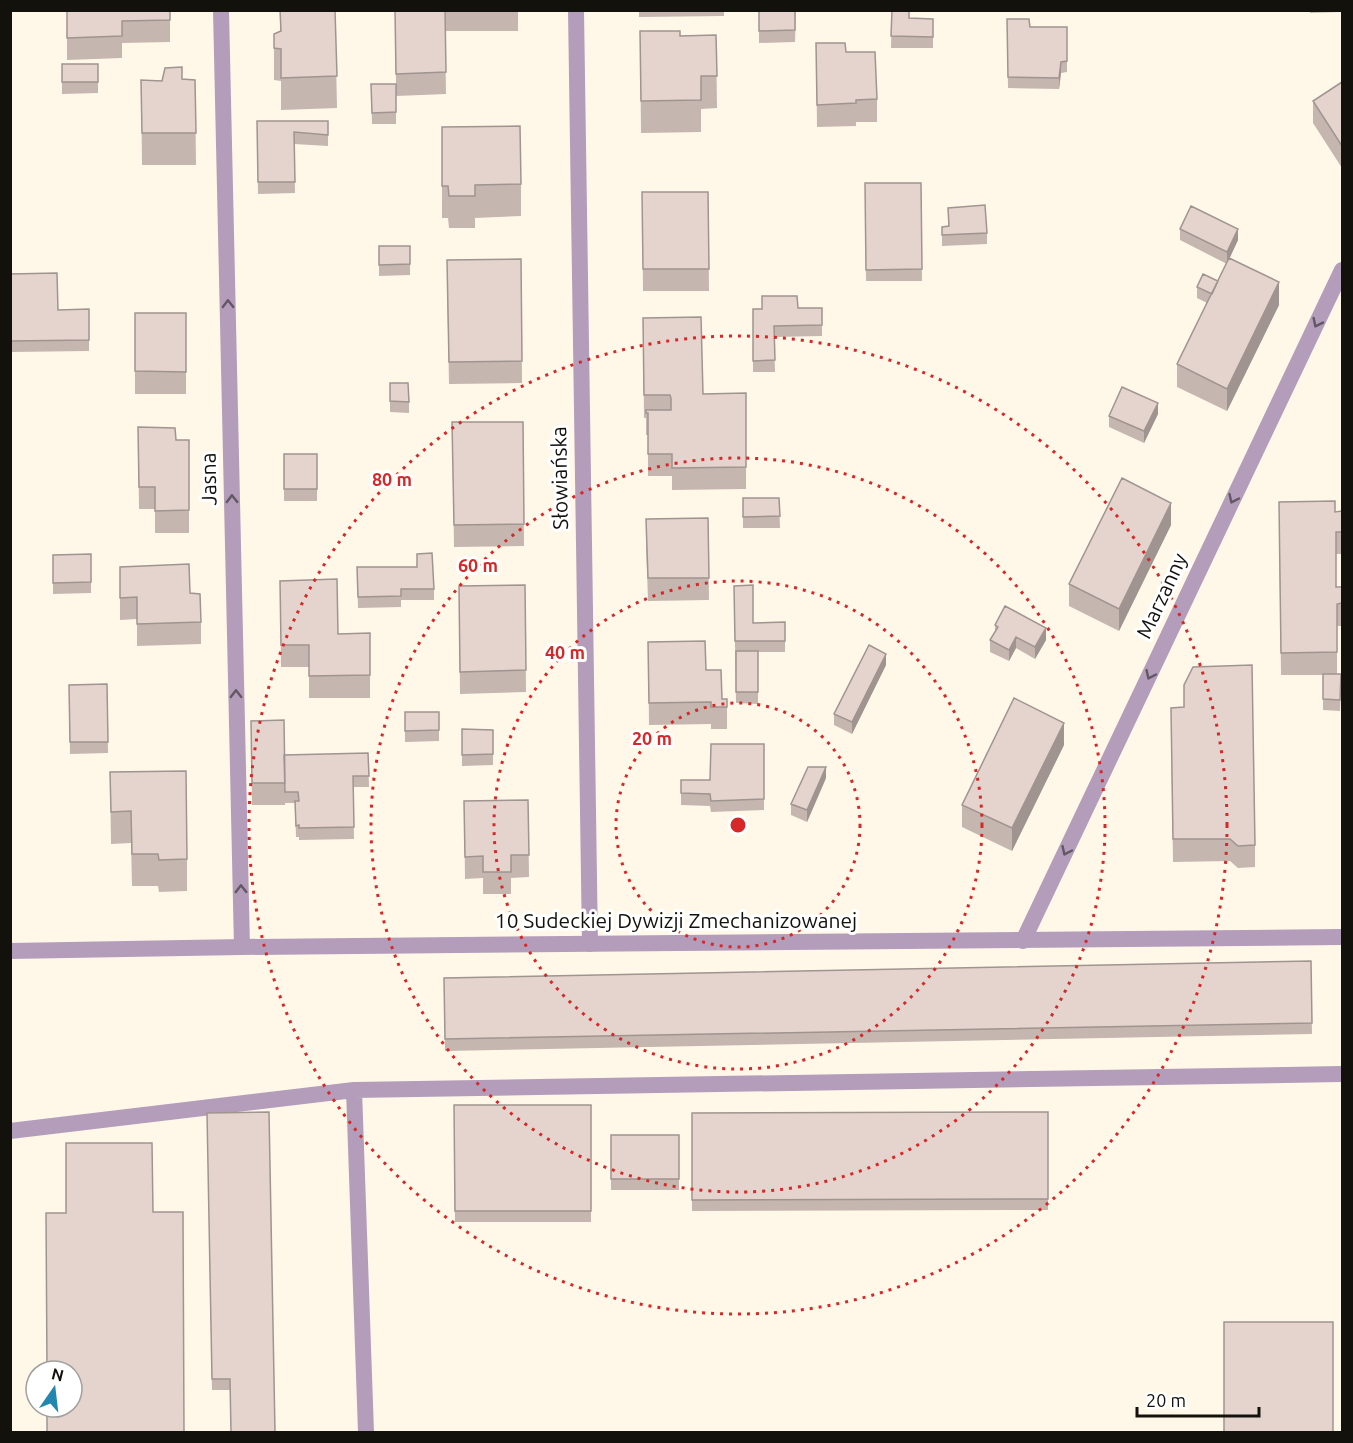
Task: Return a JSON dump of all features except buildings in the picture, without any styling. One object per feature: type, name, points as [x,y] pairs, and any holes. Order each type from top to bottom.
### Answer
[{"type":"street","name":"Jasna","points":[[221,10],[242,947]]},
{"type":"street","name":"Słowiańska","points":[[576,10],[590,944]]},
{"type":"street","name":"Marzanny","points":[[1023,941],[1342,270]]},
{"type":"street","name":"10 Sudeckiej Dywizji Zmechanizowanej","points":[[10,951],[1342,937]]},
{"type":"street","points":[[10,1131],[354,1090],[1342,1074]]},
{"type":"street","points":[[354,1090],[366,1432]]}]
